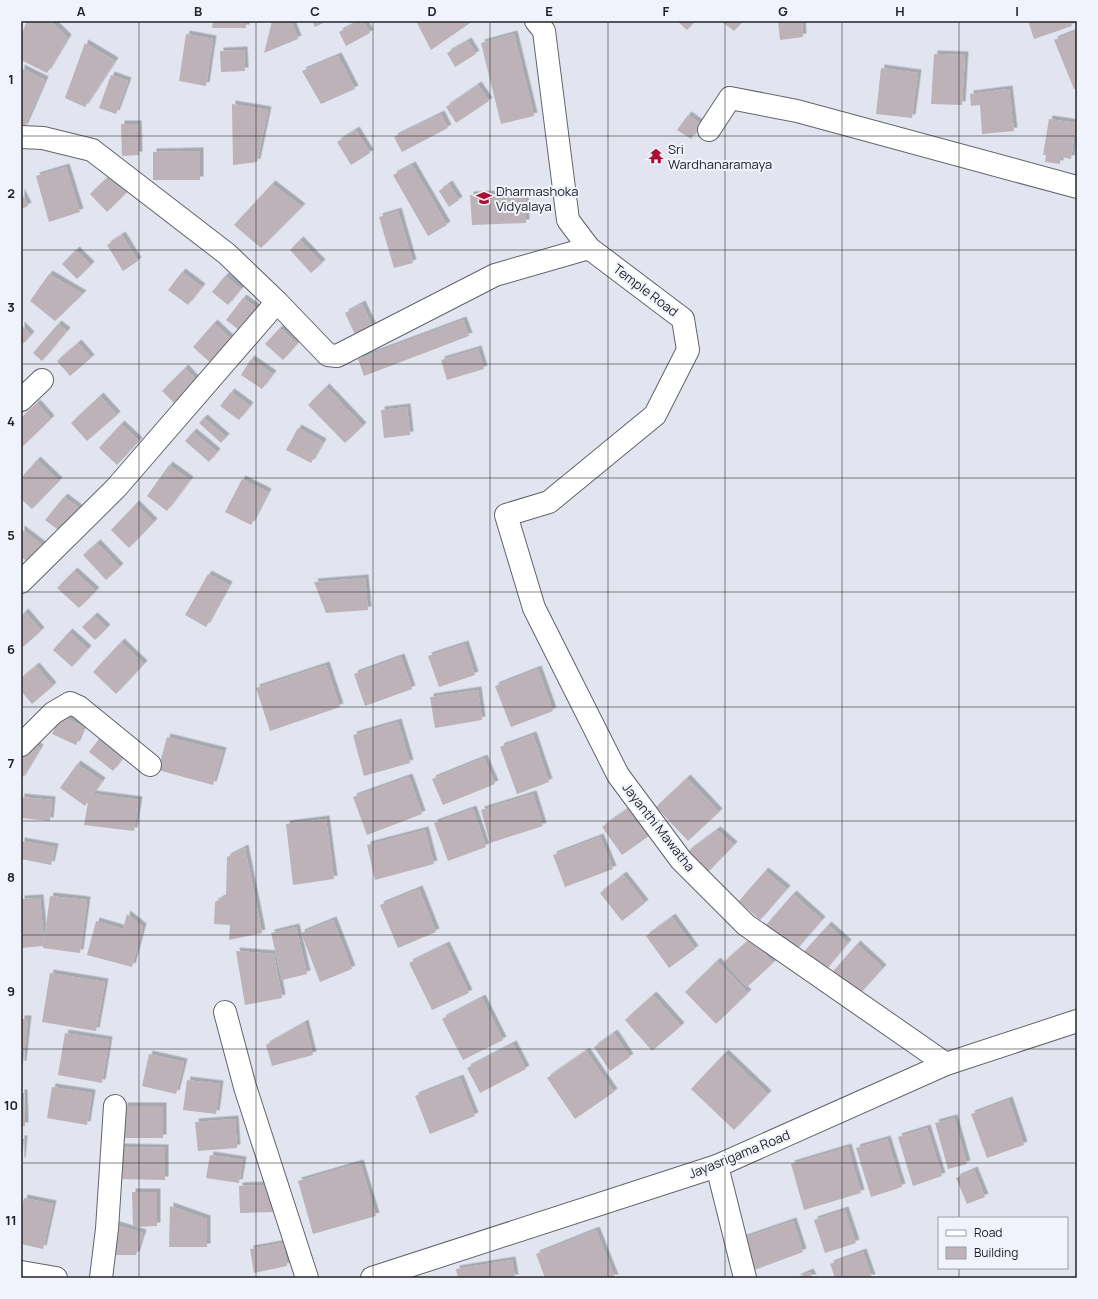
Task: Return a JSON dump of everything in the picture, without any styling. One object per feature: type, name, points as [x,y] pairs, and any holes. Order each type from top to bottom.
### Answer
[{"type":"street","name":"Temple Road","points":[[506,515],[549,502],[655,415],[688,350],[683,319],[589,248],[568,220],[544,31],[536,21]]},
{"type":"street","points":[[709,130],[730,98],[797,111],[1077,187]]},
{"type":"street","points":[[21,137],[43,138],[92,150],[227,254],[277,302],[328,355],[337,356],[495,275],[589,248]]},
{"type":"street","points":[[21,582],[116,488],[277,302]]},
{"type":"street","points":[[21,400],[42,380]]},
{"type":"street","name":"Jayanthi Mawatha","points":[[506,515],[534,608],[618,775],[681,860],[746,925],[946,1064]]},
{"type":"street","points":[[21,745],[54,713],[70,703],[79,707],[150,765]]},
{"type":"street","points":[[225,1012],[245,1087],[307,1278]]},
{"type":"street","name":"Jayasrigama Road","points":[[372,1278],[717,1166],[946,1064],[1077,1021]]},
{"type":"street","points":[[101,1278],[107,1229],[115,1106]]},
{"type":"street","points":[[717,1166],[745,1278]]},
{"type":"street","points":[[21,1272],[56,1278]]},
{"type":"building","points":[[27,21],[51,21],[68,38],[47,73],[21,60],[21,35]]},
{"type":"building","points":[[213,21],[246,21],[246,28],[212,28]]},
{"type":"building","points":[[272,21],[291,21],[298,39],[264,53]]},
{"type":"building","points":[[312,21],[327,21],[315,27]]},
{"type":"building","points":[[360,21],[363,21],[370,33],[346,46],[339,32]]},
{"type":"building","points":[[416,21],[473,21],[431,50]]},
{"type":"building","points":[[677,21],[695,21],[687,30]]},
{"type":"building","points":[[721,21],[743,21],[734,31]]},
{"type":"building","points":[[778,21],[802,21],[803,37],[780,40]]},
{"type":"building","points":[[1028,21],[1070,21],[1072,26],[1034,39]]},
{"type":"building","points":[[1076,31],[1077,88],[1074,89],[1054,40]]},
{"type":"building","points":[[186,34],[213,39],[206,86],[179,81]]},
{"type":"building","points":[[514,34],[534,116],[501,124],[481,43]]},
{"type":"building","points":[[468,41],[476,54],[455,67],[447,53]]},
{"type":"building","points":[[85,43],[115,61],[85,107],[65,98]]},
{"type":"building","points":[[244,50],[245,71],[221,72],[220,51]]},
{"type":"building","points":[[934,54],[965,55],[962,105],[931,104]]},
{"type":"building","points":[[338,56],[355,89],[321,104],[302,71]]},
{"type":"building","points":[[21,68],[45,80],[24,128],[21,127]]},
{"type":"building","points":[[881,68],[918,73],[912,118],[876,114]]},
{"type":"building","points":[[111,75],[128,81],[116,114],[99,108]]},
{"type":"building","points":[[478,85],[489,101],[456,123],[446,107]]},
{"type":"building","points":[[1009,89],[1014,131],[982,134],[980,105],[971,106],[970,94]]},
{"type":"building","points":[[232,104],[268,110],[257,162],[233,165]]},
{"type":"building","points":[[441,114],[448,128],[402,152],[394,137]]},
{"type":"building","points":[[688,115],[701,124],[691,139],[677,130]]},
{"type":"building","points":[[1049,119],[1076,123],[1071,159],[1060,157],[1060,164],[1045,162],[1046,155],[1043,155]]},
{"type":"building","points":[[121,124],[138,124],[139,155],[122,156]]},
{"type":"building","points":[[356,130],[370,153],[351,165],[337,142]]},
{"type":"building","points":[[200,151],[200,180],[153,180],[153,152]]},
{"type":"building","points":[[412,165],[447,225],[428,236],[393,175]]},
{"type":"building","points":[[66,167],[80,212],[49,222],[36,176]]},
{"type":"building","points":[[112,173],[129,190],[107,212],[90,194]]},
{"type":"building","points":[[272,184],[302,207],[261,248],[234,225]]},
{"type":"building","points":[[449,184],[459,200],[449,207],[439,191]]},
{"type":"building","points":[[21,192],[28,206],[21,209]]},
{"type":"building","points":[[525,193],[526,223],[472,225],[470,195]]},
{"type":"building","points":[[398,211],[413,263],[394,268],[379,217]]},
{"type":"building","points":[[122,235],[138,261],[123,271],[107,245]]},
{"type":"building","points":[[300,240],[322,263],[311,273],[290,250]]},
{"type":"building","points":[[76,250],[91,265],[77,279],[62,264]]},
{"type":"building","points":[[182,272],[202,287],[188,305],[168,290]]},
{"type":"building","points":[[49,274],[83,294],[55,321],[30,301]]},
{"type":"building","points":[[225,276],[241,289],[228,305],[212,292]]},
{"type":"building","points":[[243,298],[261,311],[243,333],[226,320]]},
{"type":"building","points":[[362,304],[373,328],[356,337],[345,313]]},
{"type":"building","points":[[463,320],[469,336],[364,376],[358,359]]},
{"type":"building","points":[[214,323],[234,342],[213,365],[193,347]]},
{"type":"building","points":[[58,324],[67,331],[42,361],[33,353]]},
{"type":"building","points":[[21,325],[31,335],[21,346]]},
{"type":"building","points":[[280,328],[297,344],[283,360],[265,344]]},
{"type":"building","points":[[78,343],[91,358],[70,376],[57,361]]},
{"type":"building","points":[[478,349],[484,369],[447,380],[441,360]]},
{"type":"building","points":[[251,359],[273,374],[262,389],[241,375]]},
{"type":"building","points":[[185,368],[197,381],[174,403],[162,391]]},
{"type":"building","points":[[326,387],[363,426],[345,443],[308,405]]},
{"type":"building","points":[[231,392],[250,406],[239,420],[220,406]]},
{"type":"building","points":[[100,396],[117,415],[87,441],[71,423]]},
{"type":"building","points":[[37,403],[51,419],[21,448],[21,418]]},
{"type":"building","points":[[407,407],[410,435],[384,438],[381,410]]},
{"type":"building","points":[[204,418],[226,437],[221,443],[199,423]]},
{"type":"building","points":[[121,424],[139,441],[117,465],[99,448]]},
{"type":"building","points":[[298,428],[323,442],[311,463],[286,450]]},
{"type":"building","points":[[193,432],[217,452],[209,462],[185,441]]},
{"type":"building","points":[[37,460],[59,481],[32,509],[21,499],[21,478]]},
{"type":"building","points":[[169,465],[190,480],[167,511],[147,496]]},
{"type":"building","points":[[242,479],[268,492],[251,525],[225,512]]},
{"type":"building","points":[[64,497],[80,509],[61,532],[45,520]]},
{"type":"building","points":[[136,504],[154,522],[129,548],[111,530]]},
{"type":"building","points":[[21,529],[45,547],[32,565],[21,557]]},
{"type":"building","points":[[97,543],[120,567],[106,580],[83,555]]},
{"type":"building","points":[[74,571],[96,591],[79,608],[57,588]]},
{"type":"building","points":[[208,574],[229,585],[206,627],[185,615]]},
{"type":"building","points":[[365,578],[368,610],[326,613],[314,582]]},
{"type":"building","points":[[25,612],[41,631],[23,647],[21,644],[21,616]]},
{"type":"building","points":[[94,616],[107,628],[95,640],[82,627]]},
{"type":"building","points":[[69,632],[88,649],[72,667],[53,650]]},
{"type":"building","points":[[121,642],[144,664],[116,694],[93,672]]},
{"type":"building","points":[[465,644],[475,675],[439,687],[428,656]]},
{"type":"building","points":[[401,657],[412,689],[365,706],[354,674]]},
{"type":"building","points":[[326,665],[340,707],[270,731],[256,688]]},
{"type":"building","points":[[36,666],[53,686],[32,704],[21,691],[21,678]]},
{"type":"building","points":[[538,669],[553,711],[511,727],[495,686]]},
{"type":"building","points":[[478,690],[482,720],[435,728],[430,697]]},
{"type":"building","points":[[61,716],[84,727],[76,745],[52,734]]},
{"type":"building","points":[[398,722],[410,763],[364,776],[353,735]]},
{"type":"building","points":[[103,734],[127,752],[113,771],[89,752]]},
{"type":"building","points":[[533,735],[549,782],[517,794],[500,747]]},
{"type":"building","points":[[22,737],[40,748],[21,780],[21,739]]},
{"type":"building","points":[[167,737],[223,751],[213,785],[158,770]]},
{"type":"building","points":[[484,758],[495,784],[443,805],[432,779]]},
{"type":"building","points":[[77,764],[102,781],[93,794],[139,800],[134,831],[84,825],[88,802],[85,806],[60,788]]},
{"type":"building","points":[[409,777],[422,814],[367,835],[353,797]]},
{"type":"building","points":[[687,778],[719,812],[688,841],[656,807]]},
{"type":"building","points":[[533,794],[543,826],[490,843],[481,810]]},
{"type":"building","points":[[21,797],[52,800],[50,821],[21,818]]},
{"type":"building","points":[[629,808],[649,836],[622,855],[602,827]]},
{"type":"building","points":[[473,809],[486,847],[448,861],[434,823]]},
{"type":"building","points":[[326,819],[334,879],[293,885],[286,824]]},
{"type":"building","points":[[425,830],[434,864],[375,880],[367,845]]},
{"type":"building","points":[[717,830],[734,845],[707,873],[687,852]]},
{"type":"building","points":[[600,837],[613,869],[565,887],[553,855]]},
{"type":"building","points":[[21,841],[55,847],[51,865],[21,859]]},
{"type":"building","points":[[245,848],[262,933],[229,940],[230,925],[214,924],[215,902],[226,896],[227,857]]},
{"type":"building","points":[[765,871],[787,889],[760,920],[739,901]]},
{"type":"building","points":[[623,875],[645,903],[622,921],[600,893]]},
{"type":"building","points":[[419,889],[436,932],[398,948],[380,905]]},
{"type":"building","points":[[793,894],[822,920],[795,951],[766,925]]},
{"type":"building","points":[[50,896],[87,900],[80,953],[43,948],[43,946],[21,948],[21,899],[40,898],[44,941]]},
{"type":"building","points":[[127,914],[143,927],[132,967],[87,955],[96,921],[123,929]]},
{"type":"building","points":[[672,917],[695,949],[669,968],[646,936]]},
{"type":"building","points":[[333,920],[352,969],[320,982],[301,933]]},
{"type":"building","points":[[828,925],[848,943],[823,973],[802,954]]},
{"type":"building","points":[[296,927],[307,974],[282,980],[271,933]]},
{"type":"building","points":[[751,938],[773,963],[747,987],[724,962]]},
{"type":"building","points":[[857,944],[883,968],[855,999],[829,976]]},
{"type":"building","points":[[446,945],[469,993],[432,1010],[409,963]]},
{"type":"building","points":[[236,951],[274,954],[282,998],[245,1005]]},
{"type":"building","points":[[717,961],[748,993],[716,1024],[685,992]]},
{"type":"building","points":[[50,973],[105,982],[96,1031],[42,1022]]},
{"type":"building","points":[[653,995],[681,1026],[652,1051],[625,1020]]},
{"type":"building","points":[[482,998],[503,1040],[463,1060],[442,1019]]},
{"type":"building","points":[[21,1019],[28,1019],[23,1064],[21,1064]]},
{"type":"building","points":[[305,1023],[313,1055],[272,1066],[266,1045]]},
{"type":"building","points":[[65,1033],[109,1040],[102,1083],[58,1075]]},
{"type":"building","points":[[614,1033],[630,1057],[610,1071],[594,1047]]},
{"type":"building","points":[[513,1044],[526,1069],[480,1093],[467,1068]]},
{"type":"building","points":[[586,1051],[614,1092],[575,1119],[547,1078]]},
{"type":"building","points":[[725,1053],[768,1094],[734,1130],[691,1089]]},
{"type":"building","points":[[149,1054],[184,1062],[176,1094],[142,1086]]},
{"type":"building","points":[[460,1078],[475,1116],[430,1134],[415,1096]]},
{"type":"building","points":[[187,1080],[220,1084],[216,1114],[183,1110]]},
{"type":"building","points":[[52,1087],[92,1093],[87,1125],[47,1118]]},
{"type":"building","points":[[21,1093],[24,1093],[25,1126],[21,1126]]},
{"type":"building","points":[[1009,1100],[1024,1145],[987,1158],[971,1114]]},
{"type":"building","points":[[124,1106],[163,1106],[163,1138],[124,1138]]},
{"type":"building","points":[[954,1118],[967,1164],[948,1169],[935,1123]]},
{"type":"building","points":[[235,1119],[237,1148],[198,1151],[195,1122]]},
{"type":"building","points":[[927,1128],[942,1176],[913,1186],[898,1137]]},
{"type":"building","points":[[21,1139],[24,1139],[22,1161],[21,1161]]},
{"type":"building","points":[[887,1139],[902,1187],[871,1197],[856,1148]]},
{"type":"building","points":[[120,1147],[165,1148],[165,1180],[119,1179]]},
{"type":"building","points":[[848,1147],[861,1193],[804,1210],[791,1164]]},
{"type":"building","points":[[210,1155],[243,1160],[239,1183],[206,1178]]},
{"type":"building","points":[[360,1163],[376,1216],[313,1234],[298,1181]]},
{"type":"building","points":[[974,1170],[985,1197],[967,1204],[956,1178]]},
{"type":"building","points":[[264,1185],[274,1212],[240,1213],[239,1186]]},
{"type":"building","points":[[132,1192],[157,1192],[157,1226],[133,1227]]},
{"type":"building","points":[[24,1198],[53,1204],[43,1249],[21,1244],[21,1211]]},
{"type":"building","points":[[170,1206],[207,1219],[207,1247],[169,1247]]},
{"type":"building","points":[[845,1210],[856,1243],[825,1253],[814,1220]]},
{"type":"building","points":[[793,1221],[803,1252],[749,1272],[738,1240]]},
{"type":"building","points":[[113,1224],[143,1233],[136,1255],[112,1255]]},
{"type":"building","points":[[596,1230],[615,1278],[545,1278],[536,1254]]},
{"type":"building","points":[[283,1243],[287,1266],[254,1273],[250,1249]]},
{"type":"building","points":[[863,1252],[872,1278],[835,1278],[830,1264]]},
{"type":"building","points":[[512,1260],[515,1278],[458,1278],[456,1269]]},
{"type":"building","points":[[810,1272],[813,1278],[796,1278]]},
{"type":"place","name":"Sri Wardhanaramaya","points":[[656,156]]},
{"type":"place","name":"Dharmashoka Vidyalaya","points":[[484,198]]}]
